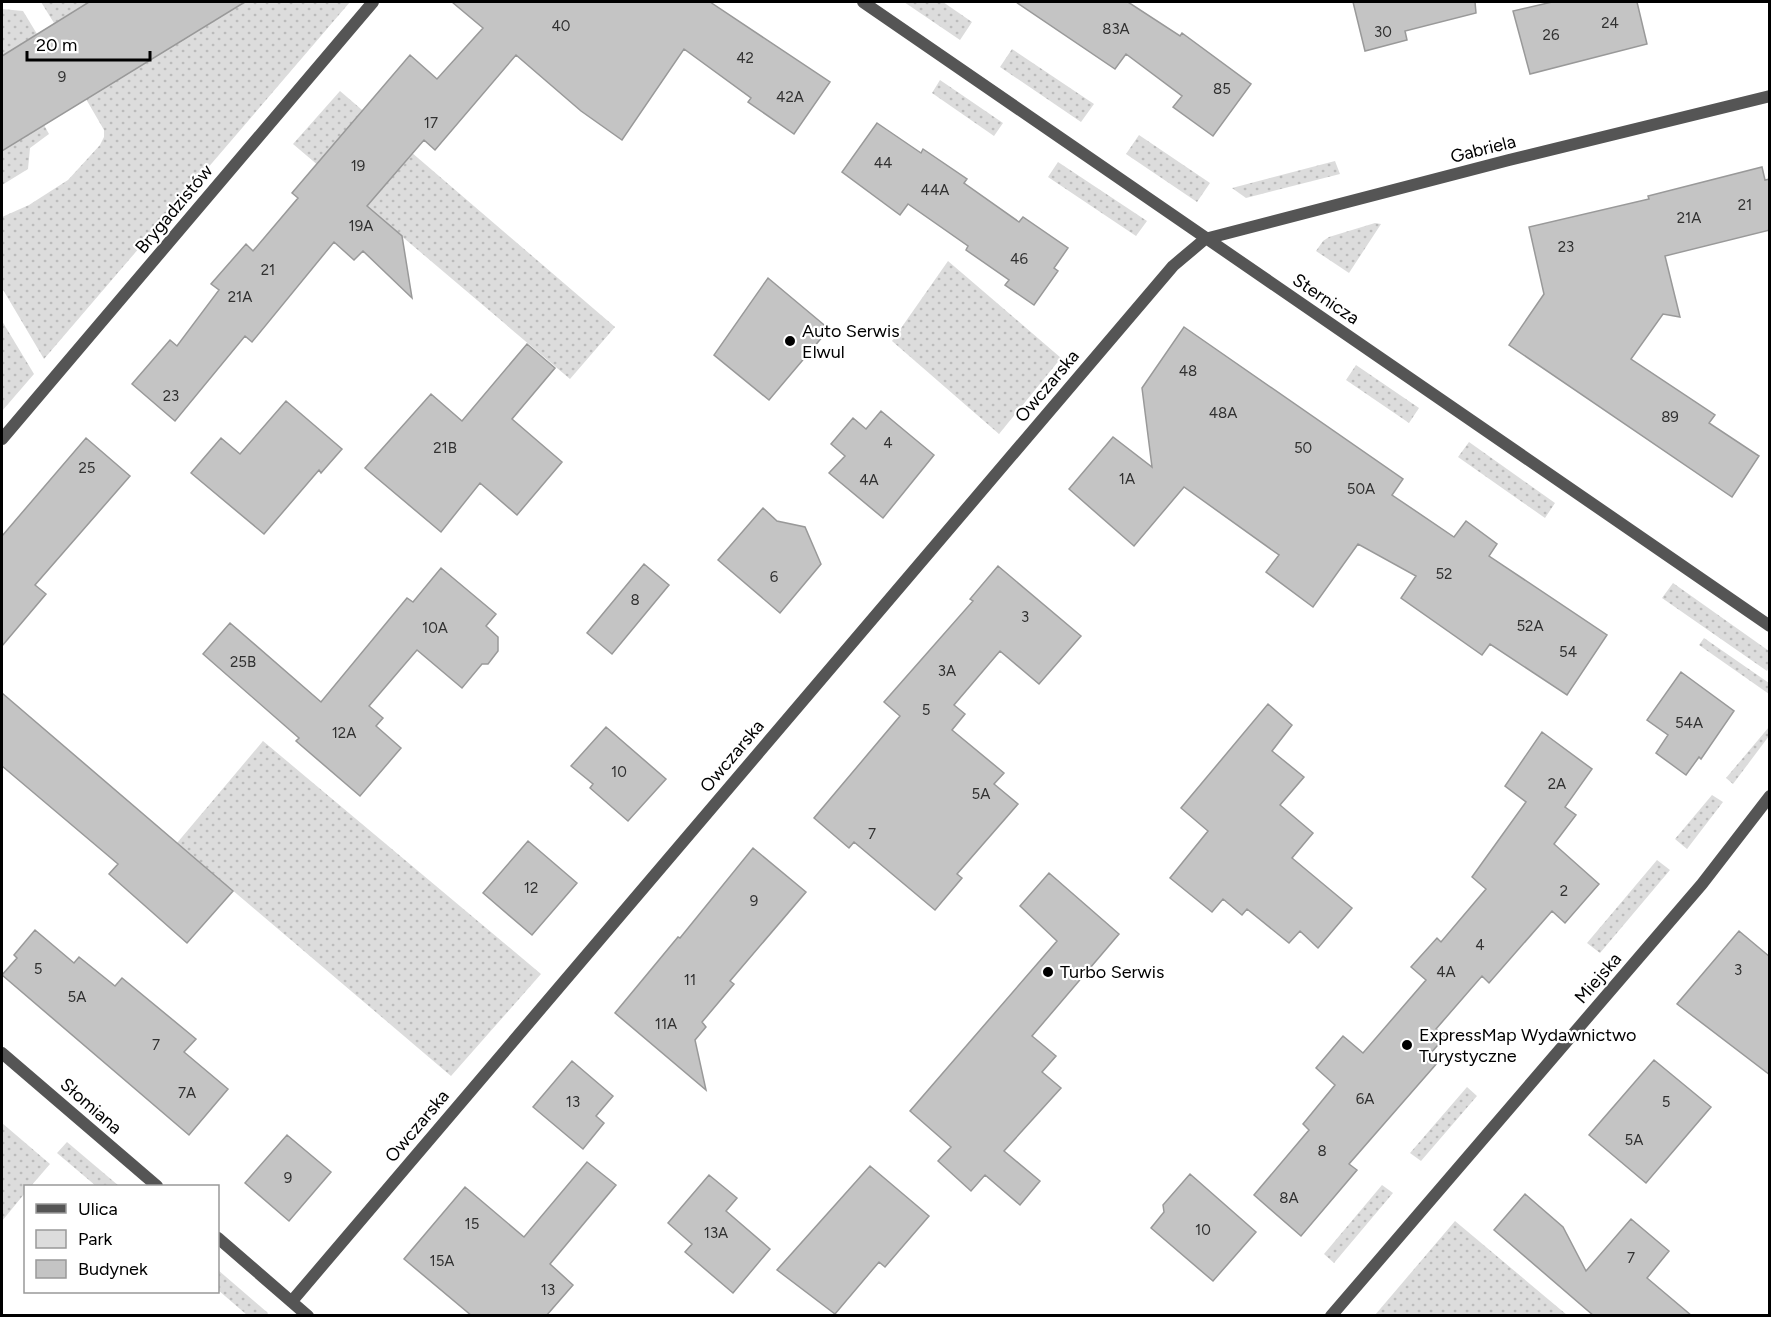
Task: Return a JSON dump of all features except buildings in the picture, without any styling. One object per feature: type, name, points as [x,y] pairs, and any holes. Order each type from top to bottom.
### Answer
[{"type":"street","name":"Brygadzistów","points":[[2,439],[373,2]]},
{"type":"street","name":"Sternicza","points":[[863,2],[1770,626]]},
{"type":"street","name":"Gabriela","points":[[1205,239],[1509,160],[1770,96]]},
{"type":"street","name":"Owczarska","points":[[292,1302],[1165,275],[1205,239]]},
{"type":"street","name":"Miejska","points":[[1331,1316],[1702,884],[1770,796]]},
{"type":"street","name":"Słomiana","points":[[2,1053],[156,1185]]},
{"type":"street","points":[[219,1239],[308,1316]]},
{"type":"green space","points":[[41,2],[89,2],[54,23]]},
{"type":"green space","points":[[240,2],[350,2],[44,359],[2,288],[2,217],[29,205],[68,180],[100,145],[104,137],[104,130],[86,99]]},
{"type":"green space","points":[[904,2],[943,2],[972,22],[960,40]]},
{"type":"green space","points":[[2,9],[23,11],[37,34],[3,55]]},
{"type":"green space","points":[[1012,49],[1094,104],[1081,122],[1000,67]]},
{"type":"green space","points":[[940,80],[1003,123],[994,136],[932,93]]},
{"type":"green space","points":[[340,91],[615,327],[570,379],[293,144]]},
{"type":"green space","points":[[44,125],[49,134],[30,148],[28,169],[2,185],[2,150]]},
{"type":"green space","points":[[1139,135],[1210,183],[1197,202],[1126,154]]},
{"type":"green space","points":[[1335,161],[1340,174],[1246,198],[1232,188]]},
{"type":"green space","points":[[1058,162],[1147,221],[1136,236],[1048,177]]},
{"type":"green space","points":[[1375,223],[1381,224],[1349,273],[1316,251],[1329,237]]},
{"type":"green space","points":[[948,261],[1061,358],[999,434],[892,341]]},
{"type":"green space","points":[[2,321],[34,374],[2,411]]},
{"type":"green space","points":[[1356,365],[1419,408],[1409,423],[1346,380]]},
{"type":"green space","points":[[1469,442],[1555,503],[1545,518],[1458,457]]},
{"type":"green space","points":[[1673,583],[1769,651],[1767,671],[1662,598]]},
{"type":"green space","points":[[1704,638],[1769,683],[1769,694],[1699,645]]},
{"type":"green space","points":[[1769,727],[1769,736],[1733,784],[1726,778]]},
{"type":"green space","points":[[263,741],[541,974],[451,1076],[177,843]]},
{"type":"green space","points":[[1712,795],[1723,802],[1687,849],[1675,839]]},
{"type":"green space","points":[[1657,860],[1670,870],[1600,953],[1587,943]]},
{"type":"green space","points":[[1467,1087],[1477,1096],[1421,1161],[1410,1153]]},
{"type":"green space","points":[[2,1123],[50,1164],[32,1185],[24,1185],[24,1194],[2,1221]]},
{"type":"green space","points":[[67,1142],[118,1185],[95,1185],[57,1153]]},
{"type":"green space","points":[[1382,1185],[1393,1193],[1334,1263],[1324,1254]]},
{"type":"green space","points":[[1455,1221],[1567,1315],[1375,1315]]},
{"type":"green space","points":[[219,1271],[268,1313],[267,1315],[247,1315],[219,1291]]},
{"type":"place","name":"Auto Serwis Elwul","points":[[790,341]]},
{"type":"place","name":"Turbo Serwis","points":[[1048,972]]},
{"type":"place","name":"ExpressMap Wydawnictwo Turystyczne","points":[[1407,1045]]}]
